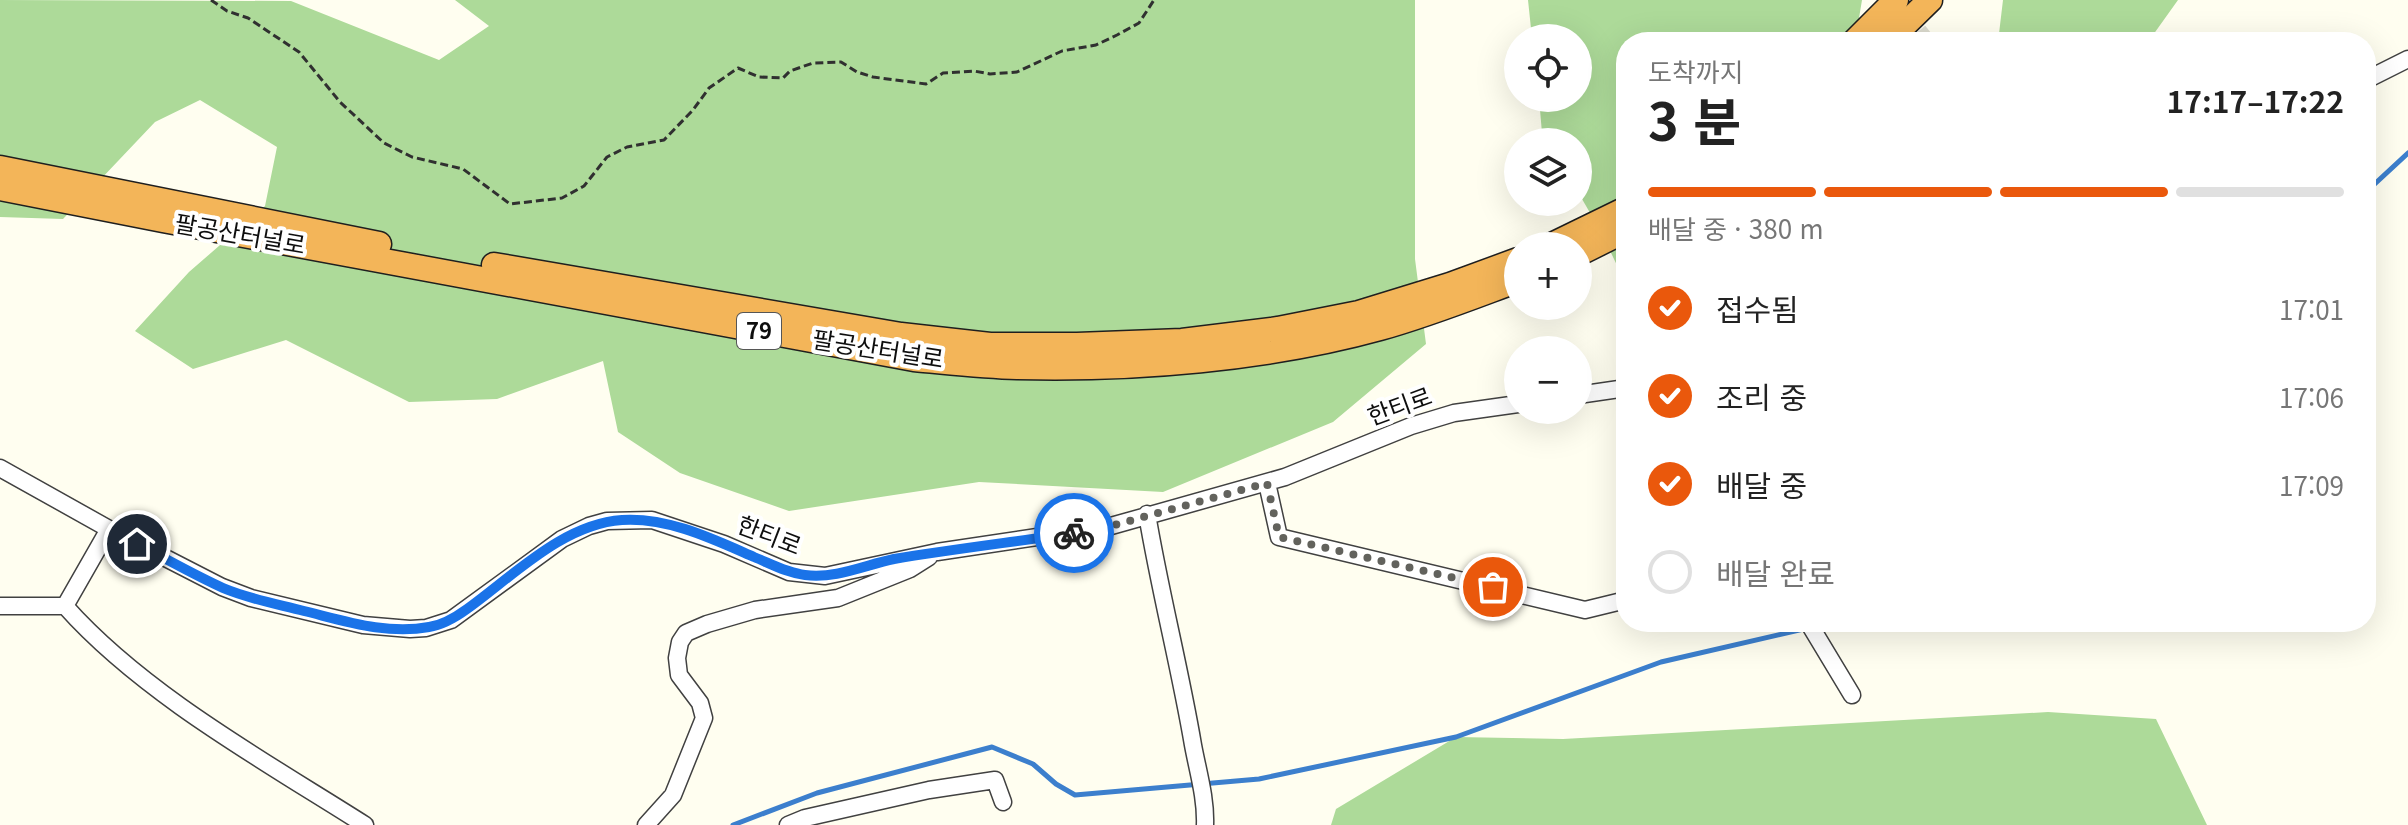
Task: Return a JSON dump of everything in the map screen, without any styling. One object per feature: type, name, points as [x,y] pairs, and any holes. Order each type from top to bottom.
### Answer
[{"type":"highway","points":[[1864,32],[1896,0]]},
{"type":"highway","points":[[1897,32],[1930,0]]},
{"type":"highway","name":"팔공산터널로","points":[[0,168],[419,251],[901,335],[990,345],[1182,341],[1278,329],[1359,313],[1504,265]]},
{"type":"highway","name":"팔공산터널로","points":[[0,188],[914,359],[1016,367],[1085,367],[1187,361],[1294,347],[1379,328],[1504,285]]},
{"type":"highway","points":[[1579,232],[1616,214]]},
{"type":"highway","points":[[1592,247],[1616,235]]},
{"type":"street","points":[[2376,75],[2408,59]]},
{"type":"street","points":[[1592,393],[1616,389]]},
{"type":"street","name":"한티로","points":[[0,468],[109,529],[222,587],[251,598],[363,625],[426,628],[451,620],[562,539],[607,521],[637,519],[660,522],[724,544],[789,572],[813,576],[840,573],[889,560],[1111,526],[1285,477],[1411,426],[1454,413],[1504,406]]},
{"type":"street","points":[[1267,483],[1279,537],[1585,610],[1616,602]]},
{"type":"street","points":[[1147,514],[1182,680],[1205,807],[1205,825]]},
{"type":"street","points":[[65,606],[109,529]]},
{"type":"street","points":[[646,825],[673,795],[704,718],[700,703],[679,675],[677,658],[680,642],[686,633],[755,610],[838,598],[910,569],[937,552]]},
{"type":"street","points":[[0,606],[65,606],[91,635],[205,722],[365,825]]},
{"type":"street","points":[[1814,632],[1852,695]]},
{"type":"street","points":[[788,825],[805,818],[929,790],[995,780],[1003,802]]},
{"type":"path","points":[[211,0],[227,11],[248,18],[299,52],[340,102],[384,143],[412,157],[463,169],[510,204],[562,198],[584,186],[607,157],[627,147],[664,140],[709,88],[738,68],[759,77],[783,78],[790,71],[813,63],[841,62],[873,77],[926,84],[943,73],[1017,72],[1062,51],[1096,45],[1117,35],[1139,23],[1154,0]]},
{"type":"green space","points":[[0,0],[291,1],[439,60],[489,26],[455,0],[1415,0],[1415,259],[1426,344],[1333,422],[1163,492],[979,482],[789,511],[680,473],[618,432],[603,361],[497,399],[409,402],[286,340],[193,369],[135,331],[189,272],[265,206],[277,147],[200,100],[155,122],[63,219],[0,217]]},
{"type":"green space","points":[[1528,0],[1862,0],[1857,32],[1616,32],[1616,263],[1592,216],[1592,128],[1542,128],[1540,112],[1592,112],[1592,24],[1531,24]]},
{"type":"green space","points":[[2003,0],[2178,0],[2155,32],[1999,32]]},
{"type":"green space","points":[[2048,712],[2156,719],[2207,825],[1331,825],[1336,809],[1456,737],[1563,739]]},
{"type":"waterway","points":[[2376,183],[2408,153]]},
{"type":"waterway","points":[[733,825],[817,793],[992,747],[1033,764],[1056,784],[1075,795],[1259,779],[1456,737],[1661,662],[1791,632]]},
{"type":"tunnel","points":[[1904,12],[1920,32]]},
{"type":"way so far","points":[[1074,533],[1111,526],[1267,483],[1279,537],[1493,587]]},
{"type":"route","points":[[137,544],[222,587],[251,598],[363,625],[410,629],[426,628],[451,620],[562,539],[607,521],[637,519],[669,524],[789,572],[813,576],[937,552],[1074,533]]}]
